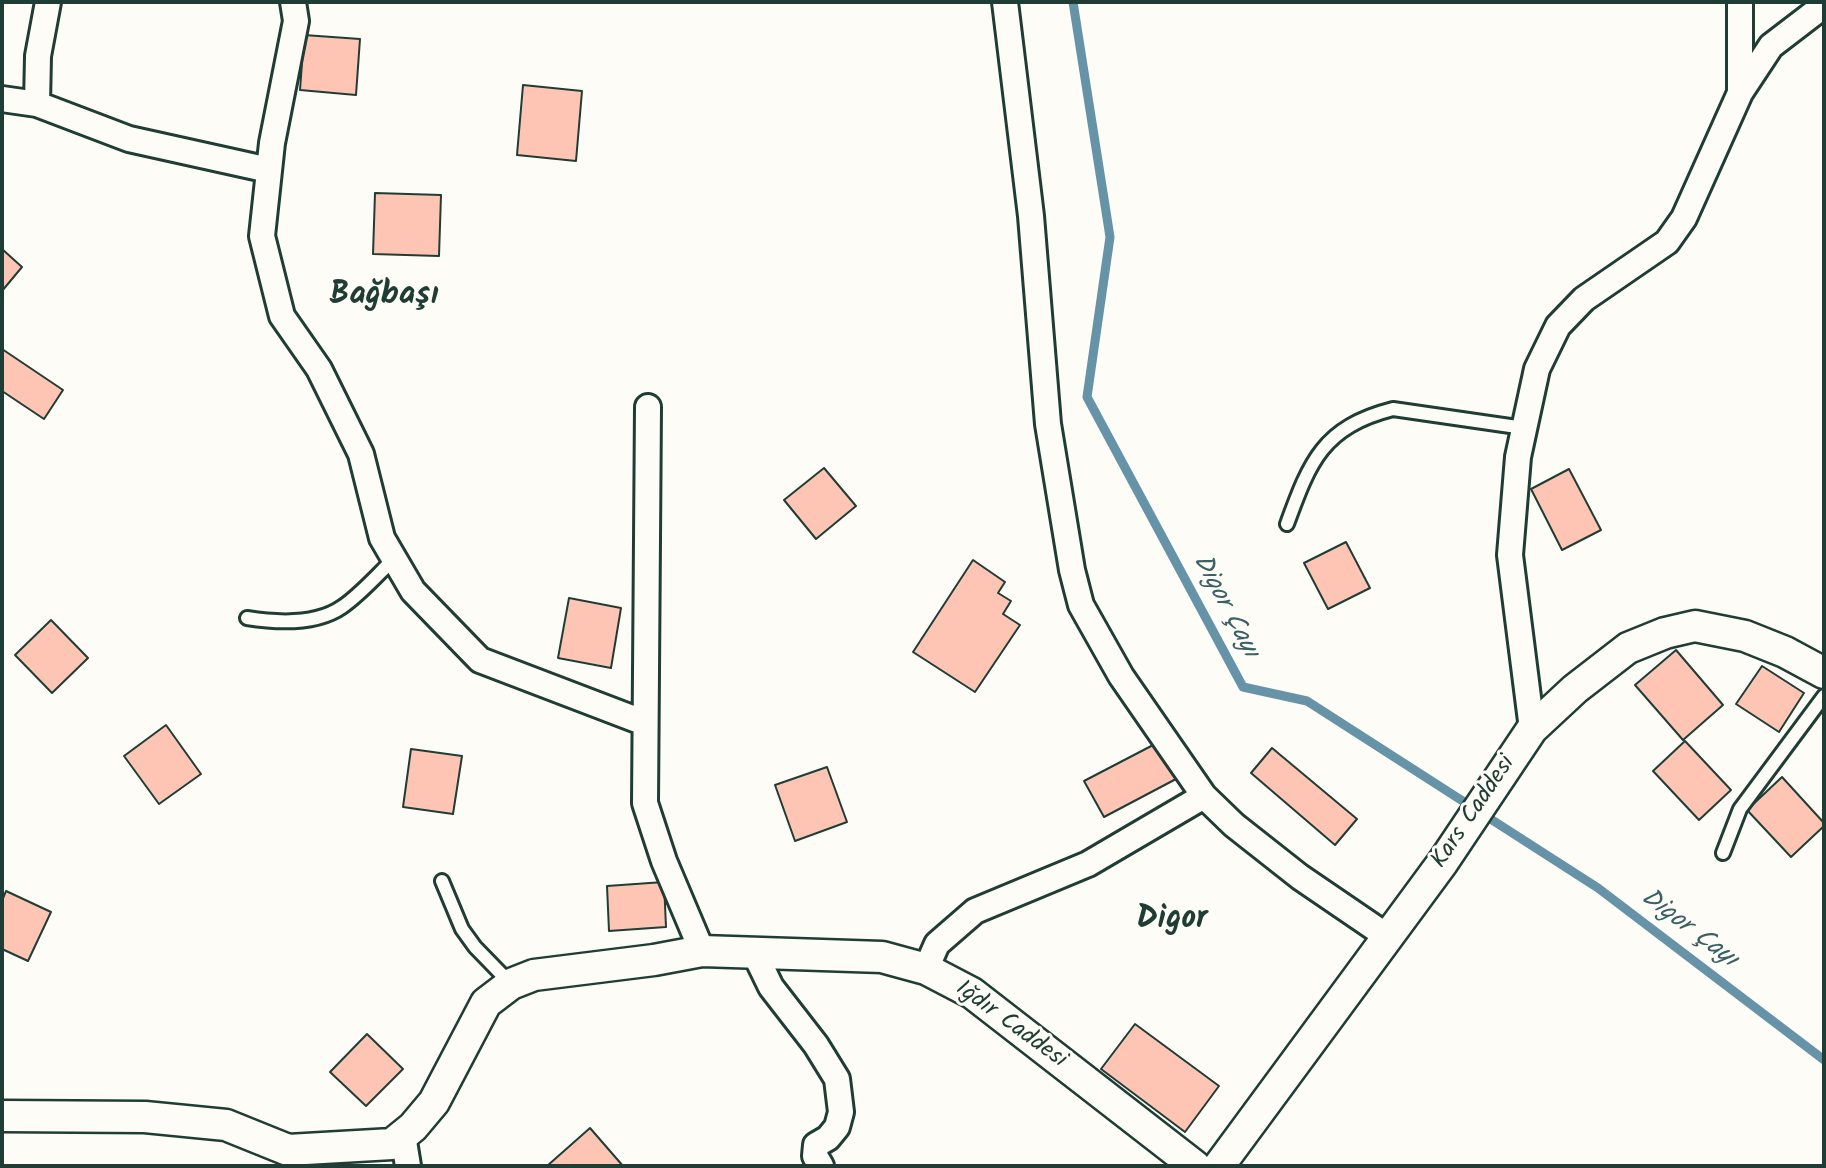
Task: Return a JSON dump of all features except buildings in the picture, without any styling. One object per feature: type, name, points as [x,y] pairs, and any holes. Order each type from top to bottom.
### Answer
[{"type":"street","points":[[37,104],[38,56],[48,2]]},
{"type":"street","points":[[293,2],[296,21],[272,143],[262,236],[282,316],[318,369],[361,454],[382,538],[413,591],[480,660],[645,723]]},
{"type":"street","points":[[1005,2],[1031,216],[1048,424],[1072,570],[1081,605],[1096,636],[1128,687],[1204,796],[1234,825],[1300,877],[1388,937]]},
{"type":"street","points":[[1740,2],[1740,93]]},
{"type":"street","points":[[1532,729],[1510,555],[1518,457],[1538,369],[1558,327],[1584,299],[1667,242],[1684,218],[1740,93],[1771,46],[1818,10],[1824,9]]},
{"type":"street","points":[[2,99],[37,104],[129,139],[269,170]]},
{"type":"street","points":[[648,407],[645,803],[664,861],[702,951]]},
{"type":"street","name":"Kars Caddesi","points":[[1219,1166],[1443,862],[1532,729],[1575,689],[1628,648],[1665,633],[1695,626],[1745,636],[1785,652],[1824,674]]},
{"type":"street","points":[[926,969],[937,944],[975,911],[1088,864],[1204,796]]},
{"type":"street","name":"Iğdır Caddesi","points":[[511,984],[534,975],[654,960],[702,951],[882,957],[926,969],[972,993],[1195,1166]]},
{"type":"street","points":[[754,952],[771,987],[816,1045],[837,1079],[841,1112],[836,1127],[828,1138],[816,1145],[814,1156],[821,1166]]},
{"type":"street","points":[[2,1116],[145,1118],[226,1125],[288,1150],[392,1144],[413,1127],[434,1102],[486,1003],[511,984]]},
{"type":"street","points":[[403,1135],[408,1166]]},
{"type":"lane","points":[[1287,523],[1304,478],[1323,448],[1344,429],[1372,414],[1393,409],[1524,428]]},
{"type":"lane","points":[[247,618],[287,622],[325,615],[342,607],[394,559]]},
{"type":"lane","points":[[1723,853],[1740,809],[1824,696]]},
{"type":"lane","points":[[442,881],[462,929],[475,947],[511,984]]},
{"type":"waterway","name":"Digor Çayı","points":[[1073,2],[1110,237],[1087,397],[1243,687],[1307,701],[1598,888],[1824,1060]]},
{"type":"district","name":"Bağbaşı","points":[[384,298]]},
{"type":"district","name":"Digor","points":[[1172,922]]}]
